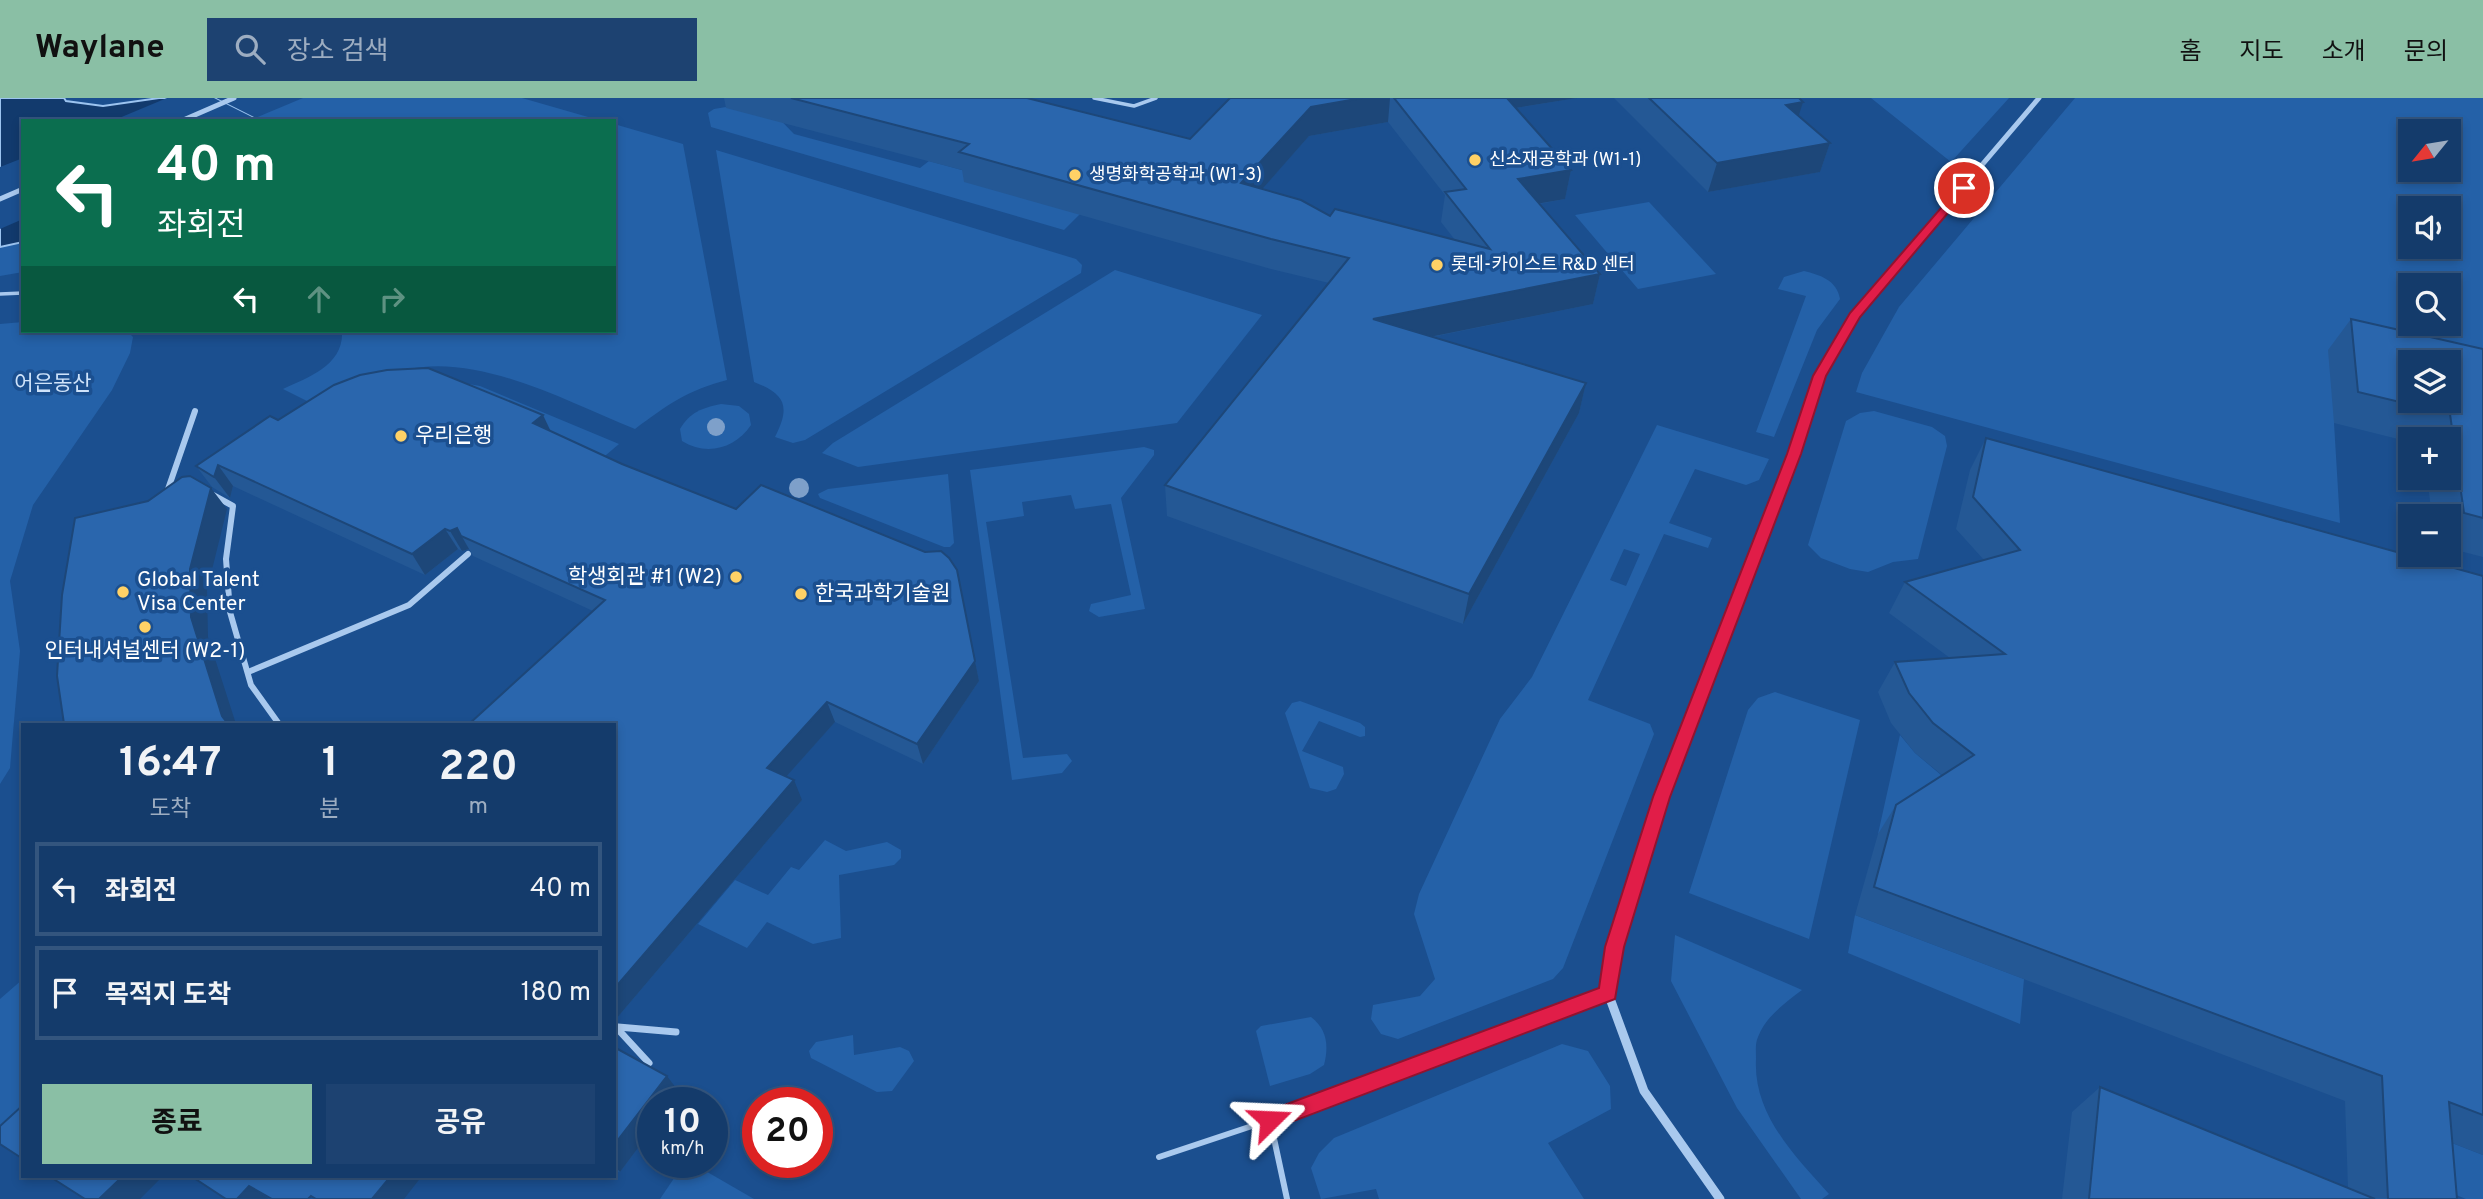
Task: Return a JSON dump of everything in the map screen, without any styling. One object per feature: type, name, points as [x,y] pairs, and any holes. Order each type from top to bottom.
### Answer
[{"type":"street","points":[[186,119],[234,98]]},
{"type":"street","points":[[1720,1199],[1644,1091],[1608,993],[1614,947],[1661,797],[1794,454],[1819,376],[1854,315],[1872,292],[2039,98]]},
{"type":"street","points":[[0,199],[21,190]]},
{"type":"street","points":[[180,493],[167,494],[195,411]]},
{"type":"street","points":[[207,491],[233,506],[226,559],[230,612],[251,685],[278,723]]},
{"type":"street","points":[[248,671],[409,605],[468,554]]},
{"type":"street","points":[[616,1026],[676,1032]]},
{"type":"street","points":[[616,1026],[649,1063]]},
{"type":"lane","points":[[1094,98],[1119,106],[1149,104],[1156,98]]},
{"type":"lane","points":[[0,294],[21,293]]},
{"type":"lane","points":[[1159,1157],[1270,1120],[1608,993]]},
{"type":"lane","points":[[1270,1120],[1287,1199]]},
{"type":"green space","points":[[303,98],[522,98],[595,119],[253,119]]},
{"type":"green space","points":[[1871,98],[2009,98],[1951,162]]},
{"type":"green space","points":[[2075,98],[2483,98],[2483,387],[2461,371],[2461,350],[2398,350],[2398,372],[2334,423],[2340,523],[1856,392],[1862,373],[1899,307]]},
{"type":"green space","points":[[762,101],[794,134],[920,168],[929,161],[973,173],[1080,214],[1064,230],[711,127],[708,113],[714,109]]},
{"type":"green space","points":[[616,125],[683,144],[727,380],[678,399],[635,429],[522,383],[462,368],[433,366],[404,370],[313,404],[283,389],[323,368],[337,353],[342,333],[616,333]]},
{"type":"green space","points":[[716,150],[1076,259],[1082,265],[1081,273],[805,440],[793,443],[775,437],[784,409],[773,391],[754,382]]},
{"type":"green space","points":[[1649,202],[1716,274],[1638,289],[1575,215]]},
{"type":"green space","points":[[21,242],[21,272],[0,276],[0,247]]},
{"type":"green space","points":[[1115,270],[1262,315],[1177,423],[858,467],[822,453],[833,443]]},
{"type":"green space","points":[[1804,271],[1832,283],[1840,299],[1817,330],[1774,437],[1756,432],[1806,296],[1778,289],[1784,277]]},
{"type":"green space","name":"어은동산","points":[[21,322],[21,333],[129,333],[133,337],[130,353],[112,390],[33,505],[10,581],[20,651],[10,768],[0,784],[0,324]]},
{"type":"green space","points":[[458,382],[480,386],[619,444],[593,466]]},
{"type":"green space","points":[[721,404],[739,406],[749,414],[751,425],[737,440],[720,448],[710,449],[691,446],[682,441],[680,429],[688,418],[702,409]]},
{"type":"green space","points":[[1874,411],[1932,427],[1945,436],[1947,446],[1918,559],[1893,562],[1868,572],[1850,569],[1821,558],[1808,545],[1846,421],[1860,413]]},
{"type":"green space","points":[[1657,425],[1769,459],[1759,480],[1746,485],[1695,469],[1669,523],[1712,538],[1708,548],[1664,534],[1588,700],[1650,724],[1654,734],[1563,968],[1553,979],[1398,1039],[1381,1034],[1371,1019],[1373,1005],[1420,996],[1435,979],[1414,914],[1419,894],[1500,719],[1532,677]],"holes":[[[1624,549],[1640,554],[1626,586],[1610,580]]]},
{"type":"green space","points":[[1144,447],[1154,450],[1154,455],[1121,498],[1145,609],[1099,617],[1089,611],[1091,604],[1131,595],[1111,504],[1075,509],[1071,495],[1022,502],[1024,516],[986,522],[1023,758],[1067,754],[1072,761],[1062,773],[1012,780],[970,470]]},
{"type":"green space","points":[[948,474],[954,543],[950,547],[944,547],[820,498],[818,494],[828,489]]},
{"type":"green space","points":[[1775,692],[1860,720],[1809,939],[1689,893],[1748,710],[1758,698]]},
{"type":"green space","points":[[1300,701],[1365,727],[1365,736],[1360,737],[1319,721],[1302,751],[1343,767],[1344,774],[1336,789],[1327,792],[1310,788],[1285,713],[1292,703]]},
{"type":"green space","points":[[1900,735],[1915,753],[1947,780],[1878,834]]},
{"type":"green space","points":[[825,840],[846,851],[887,842],[901,850],[901,858],[894,865],[839,875],[841,938],[813,944],[767,922],[747,948],[698,924],[735,880],[768,895],[791,867],[799,870]]},
{"type":"green space","points":[[1855,915],[2024,979],[2020,1024],[1848,953]]},
{"type":"green space","points":[[1675,935],[1802,990],[1777,1010],[1761,1029],[1756,1045],[1757,1079],[1761,1098],[1778,1133],[1829,1194],[1822,1199],[1801,1199],[1737,1108],[1671,981]]},
{"type":"green space","points":[[21,981],[21,1146],[0,1142],[0,999]]},
{"type":"green space","points":[[1311,1017],[1325,1038],[1324,1065],[1310,1074],[1270,1086],[1256,1031],[1261,1026]]},
{"type":"green space","points":[[853,1035],[854,1055],[900,1047],[909,1051],[914,1061],[892,1091],[877,1092],[811,1058],[809,1051],[816,1042]]},
{"type":"green space","points":[[1562,1044],[1588,1051],[1610,1086],[1611,1109],[1548,1143],[1584,1199],[1379,1199],[1376,1189],[1321,1199],[1311,1168],[1319,1153],[1334,1138]]},
{"type":"green space","points":[[2411,1127],[2483,1155],[2483,1199],[2466,1199],[2414,1178]]},
{"type":"green space","points":[[674,1178],[718,1178],[754,1199],[660,1199]]},
{"type":"shaded area","points":[[0,98],[64,98],[66,101],[103,106],[159,98],[214,98],[254,118],[21,119],[21,242],[0,247]]},
{"type":"pier","points":[[167,98],[214,98],[254,118],[252,119],[117,119]]},
{"type":"pier","points":[[21,159],[21,220],[0,229],[0,167]]},
{"type":"building","points":[[791,98],[1027,98],[1190,139],[1230,98],[1362,98],[1311,107],[1241,183],[1301,200],[1330,216],[1335,209],[1490,249],[1445,192],[1466,189],[1394,98],[1507,98],[1571,170],[1518,179],[1600,274],[1373,319],[1586,383],[1469,594],[1165,485],[1349,258],[1271,239],[959,152],[969,144]]},
{"type":"building","points":[[1649,98],[1799,98],[1803,102],[1786,105],[1830,143],[1717,163]]},
{"type":"building","points":[[2351,319],[2398,330],[2398,336],[2426,336],[2483,349],[2483,518],[2464,513],[2461,490],[2461,427],[2452,427],[2450,414],[2446,413],[2461,413],[2461,350],[2398,350],[2398,402],[2358,392]]},
{"type":"building","name":"학생회관 #1 (W2)","points":[[428,368],[543,415],[533,423],[622,464],[736,509],[761,485],[925,552],[941,551],[957,570],[975,661],[917,744],[827,702],[767,768],[794,780],[616,987],[616,723],[470,723],[605,600],[461,536],[457,528],[450,531],[445,529],[412,554],[218,465],[214,477],[196,466],[270,416],[278,420],[334,385],[360,375],[387,370]]},
{"type":"building","points":[[1986,438],[2398,552],[2398,567],[2451,567],[2483,576],[2483,1115],[2449,1102],[2457,1199],[2388,1199],[2382,1076],[1874,887],[1896,805],[1974,755],[1933,723],[1909,693],[1895,662],[2005,654],[1905,582],[2020,550],[1973,497]]},
{"type":"building","name":"인터내셔널센터 (W2-1)","points":[[190,476],[211,488],[190,569],[191,617],[222,716],[227,723],[64,723],[57,676],[62,595],[75,518],[148,501],[182,477]]},
{"type":"building","points":[[616,1048],[667,1076],[659,1087],[637,1087],[637,1115],[616,1142]]},
{"type":"building","points":[[2100,1087],[2375,1199],[2089,1199]]},
{"type":"building","points":[[21,1107],[21,1158],[0,1144],[0,1126]]},
{"type":"building","points":[[52,1178],[121,1178],[99,1199],[85,1199]]},
{"type":"building","points":[[194,1178],[389,1178],[372,1199],[316,1199],[311,1196],[308,1199],[272,1199],[249,1186],[237,1199],[226,1199]]},
{"type":"place","name":"신소재공학과 (W1-1)","points":[[1475,160]]},
{"type":"place","name":"생명화학공학과 (W1-3)","points":[[1075,175]]},
{"type":"place","name":"롯데-카이스트 R&D 센터","points":[[1437,265]]},
{"type":"place","name":"우리은행","points":[[401,436]]},
{"type":"place","name":"학생회관 #1 (W2)","points":[[736,577]]},
{"type":"place","name":"Global Talent Visa Center","points":[[123,592]]},
{"type":"place","name":"한국과학기술원","points":[[801,594]]},
{"type":"place","name":"인터내셔널센터 (W2-1)","points":[[145,627]]},
{"type":"route","points":[[1270,1120],[1608,993],[1614,947],[1661,797],[1717,656],[1735,600],[1794,454],[1819,376],[1854,315],[1964,188]]}]
